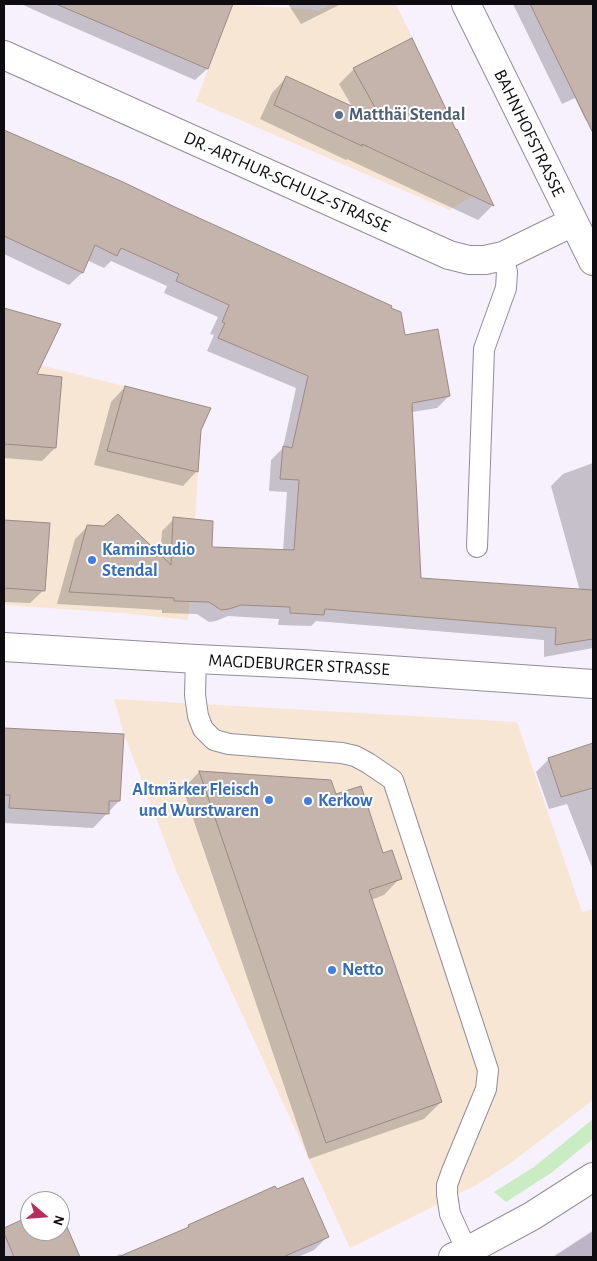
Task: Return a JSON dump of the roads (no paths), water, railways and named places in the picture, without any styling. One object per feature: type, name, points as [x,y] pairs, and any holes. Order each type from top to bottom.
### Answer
[{"type":"street","name":"BAHNHOFSTRASSE","points":[[466,4],[593,261]]},
{"type":"street","name":"DR.-ARTHUR-SCHULZ-STRASSE","points":[[4,55],[450,255],[469,260],[485,260],[503,256],[573,222]]},
{"type":"street","name":"MAGDEBURGER STRASSE","points":[[4,647],[302,664],[593,684]]},
{"type":"street","points":[[460,1254],[532,1216],[591,1177]]},
{"type":"lane","points":[[477,547],[484,349],[506,288],[507,272],[503,256]]},
{"type":"lane","points":[[196,659],[195,694],[198,716],[203,729],[214,740],[228,744],[342,752],[368,763],[393,780],[488,1070],[486,1089],[447,1185],[450,1214],[460,1254]]},
{"type":"place","name":"Matthäi Stendal","points":[[339,115]]},
{"type":"place","name":"Kaminstudio Stendal","points":[[92,560]]},
{"type":"place","name":"Altmärker Fleisch und Wurstwaren","points":[[269,800]]},
{"type":"place","name":"Kerkow","points":[[308,801]]},
{"type":"place","name":"Netto","points":[[332,970]]}]
